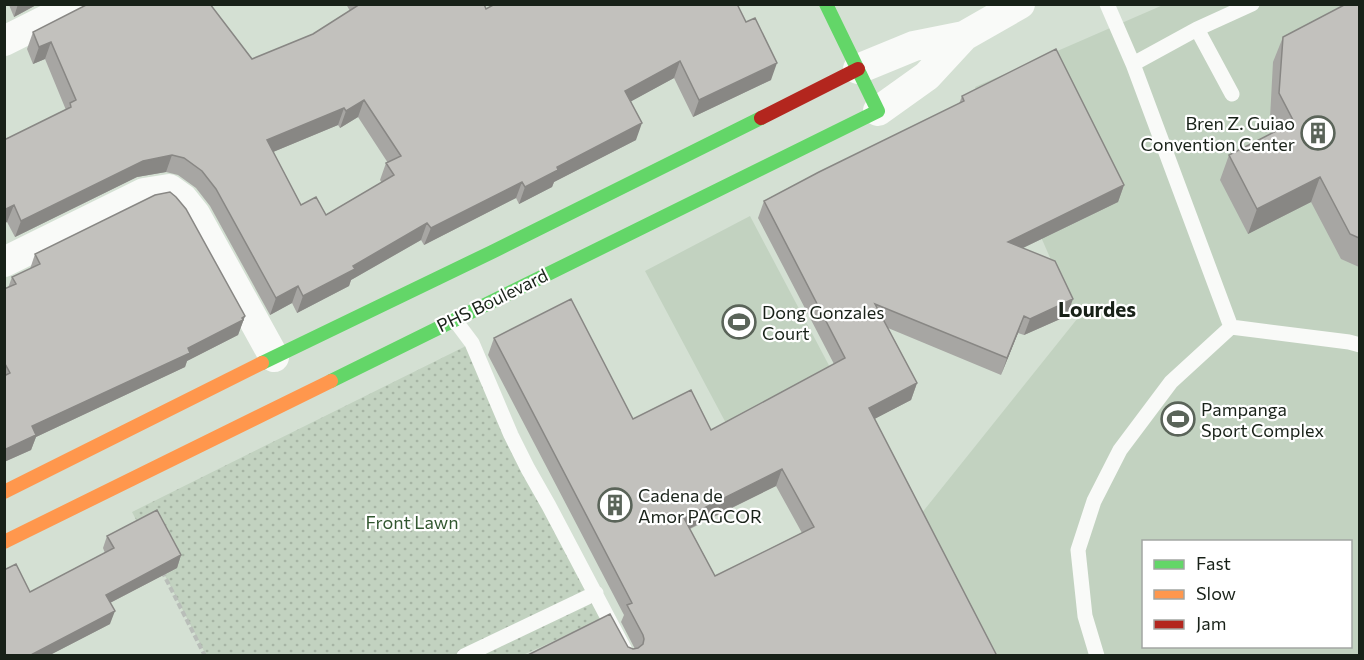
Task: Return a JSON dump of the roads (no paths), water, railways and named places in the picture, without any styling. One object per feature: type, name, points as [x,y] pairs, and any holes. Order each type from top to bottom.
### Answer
[{"type":"street","points":[[4,41],[78,4]]},
{"type":"street","points":[[826,4],[878,111]]},
{"type":"street","name":"PHS Boulevard","points":[[4,542],[878,111],[927,76],[964,36],[1020,4]]},
{"type":"street","name":"PHS Boulevard","points":[[4,492],[858,69],[914,46],[964,36]]},
{"type":"street","points":[[4,262],[144,193],[169,189],[183,199],[195,214],[274,357]]},
{"type":"lane","points":[[1107,4],[1132,64],[1231,327]]},
{"type":"lane","points":[[1132,64],[1197,29],[1252,4]]},
{"type":"lane","points":[[1197,29],[1232,94]]},
{"type":"lane","points":[[454,319],[472,343],[511,435],[628,656]]},
{"type":"lane","points":[[1097,656],[1085,616],[1078,550],[1094,501],[1120,450],[1171,382],[1231,327],[1359,345]]},
{"type":"lane","points":[[464,656],[596,593]]},
{"type":"place","name":"Bren Z. Guiao Convention Center","points":[[1318,133]]},
{"type":"place","name":"Dong Gonzales Court","points":[[739,322]]},
{"type":"place","name":"Pampanga Sport Complex","points":[[1178,419]]},
{"type":"place","name":"Cadena de Amor PAGCOR","points":[[615,505]]},
{"type":"district","name":"Lourdes","points":[[1097,308]]},
{"type":"park label","name":"Front Lawn","points":[[412,522]]}]
